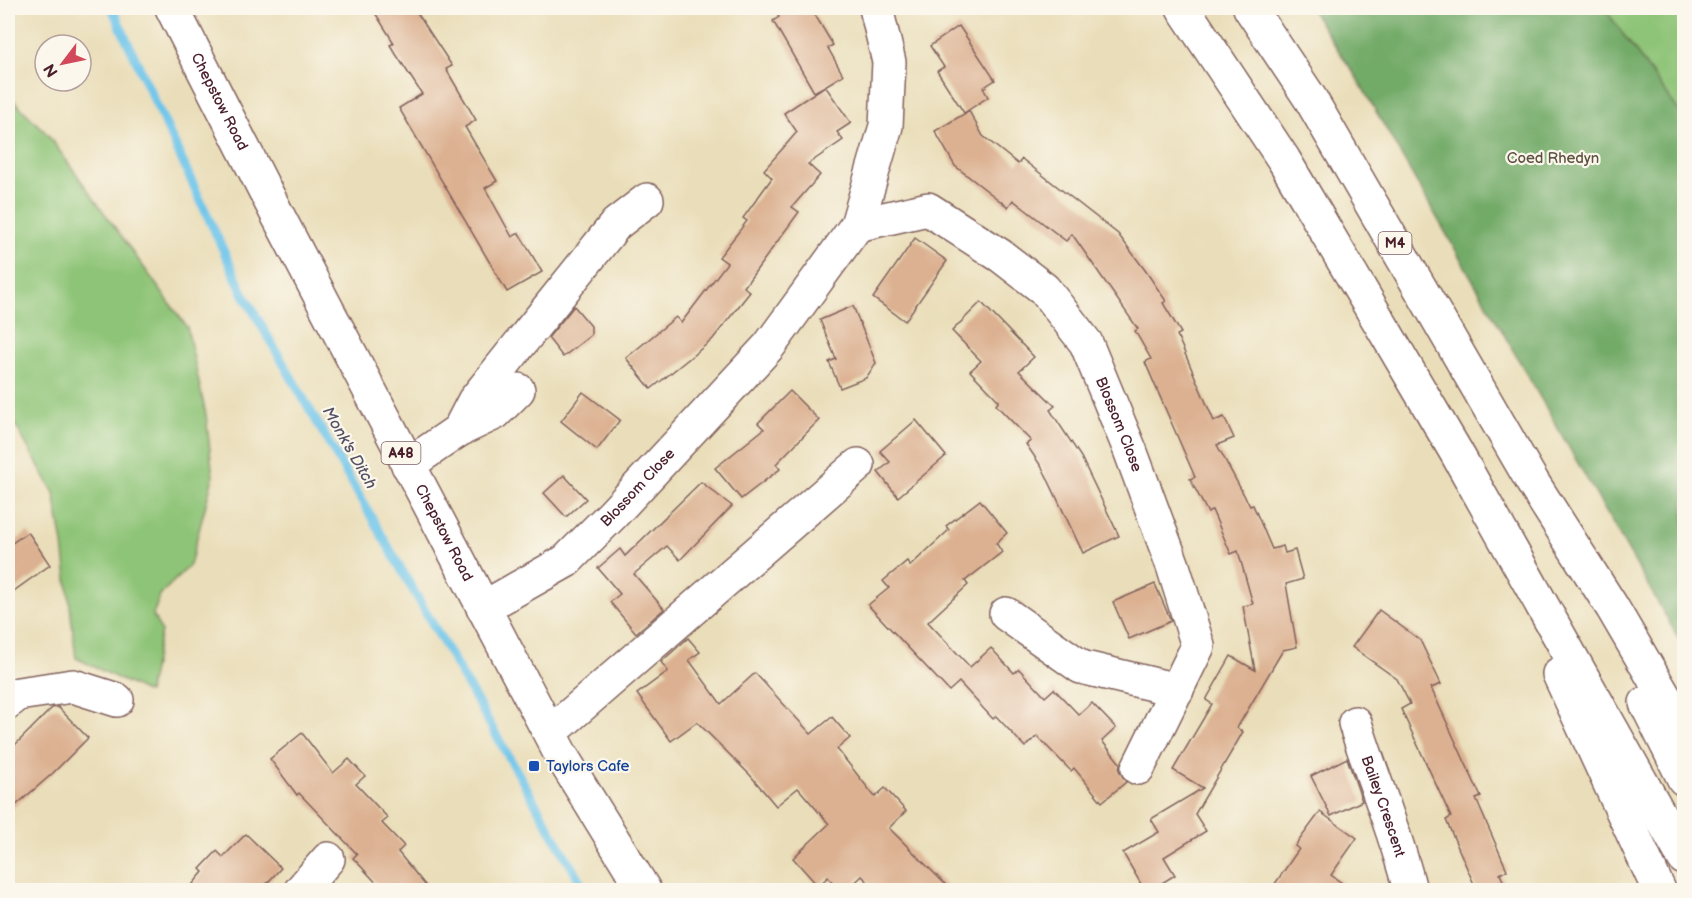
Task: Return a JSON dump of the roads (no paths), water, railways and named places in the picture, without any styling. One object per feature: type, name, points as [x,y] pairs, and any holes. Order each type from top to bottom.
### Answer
[{"type":"main road","name":"Chepstow Road","points":[[172,8],[483,608],[550,733],[644,891]]},
{"type":"main road","name":"Blossom Close","points":[[483,608],[566,561],[613,514],[768,346],[857,225],[886,126],[889,62],[876,8]]},
{"type":"main road","points":[[1183,8],[1284,160],[1456,452],[1684,858]]},
{"type":"main road","name":"M4","points":[[1250,8],[1311,98],[1533,483],[1612,607],[1684,730]]},
{"type":"main road","points":[[459,430],[474,401],[609,234],[647,200]]},
{"type":"main road","name":"Blossom Close","points":[[857,225],[928,209],[1001,256],[1044,289],[1086,343],[1134,460],[1173,566],[1198,646],[1138,768]]},
{"type":"main road","points":[[408,465],[459,430],[495,413],[518,390]]},
{"type":"main road","points":[[1456,452],[1659,891]]},
{"type":"main road","points":[[550,733],[858,465]]},
{"type":"main road","name":"M4","points":[[1533,483],[1684,779]]},
{"type":"main road","points":[[1006,614],[1081,667],[1177,690]]},
{"type":"main road","points":[[8,702],[18,694],[72,686],[117,700]]},
{"type":"main road","name":"Bailey Crescent","points":[[1355,723],[1371,775],[1398,840],[1410,891]]},
{"type":"main road","points":[[301,891],[328,860]]},
{"type":"waterway","name":"Monk's Ditch","points":[[112,8],[243,293],[585,890]]},
{"type":"place","name":"Taylors Cafe","points":[[534,766]]},
{"type":"park label","name":"Coed Rhedyn","points":[[1553,158]]}]
